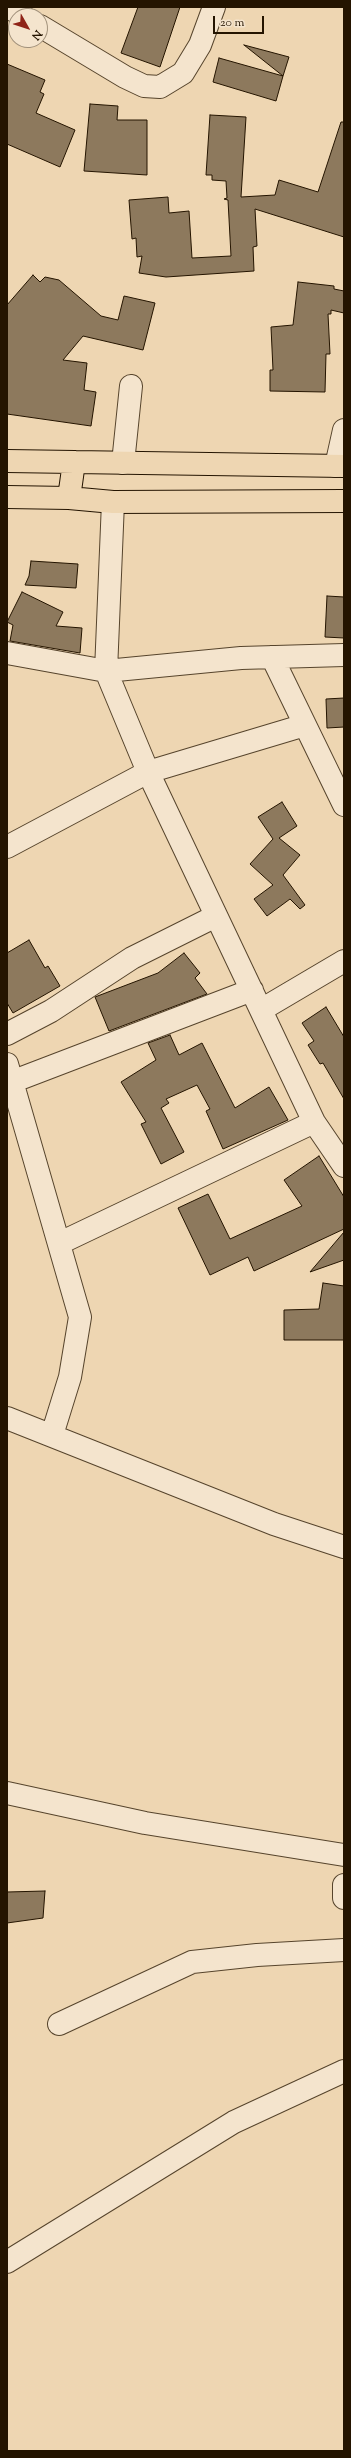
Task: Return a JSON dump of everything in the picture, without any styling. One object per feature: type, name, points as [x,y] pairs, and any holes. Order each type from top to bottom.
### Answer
[{"type":"main road","points":[[7,461],[340,466]]},
{"type":"main road","points":[[69,498],[74,462]]},
{"type":"main road","points":[[7,497],[69,498],[113,502],[344,501]]},
{"type":"street","points":[[48,31],[125,77],[144,86],[160,87],[183,73],[200,45],[214,7]]},
{"type":"street","points":[[123,463],[131,386]]},
{"type":"street","points":[[340,466],[344,430]]},
{"type":"street","points":[[113,502],[106,671],[148,772],[314,1122],[344,1166]]},
{"type":"street","points":[[7,653],[106,671],[272,657],[344,655]]},
{"type":"street","points":[[272,657],[344,805]]},
{"type":"street","points":[[7,847],[148,772],[305,725]]},
{"type":"street","points":[[7,1034],[50,1011],[132,958],[216,916]]},
{"type":"street","points":[[261,1010],[344,961]]},
{"type":"street","points":[[52,1436],[70,1377],[80,1317],[10,1072],[252,990]]},
{"type":"street","points":[[60,1243],[314,1122]]},
{"type":"street","points":[[7,1418],[274,1524],[344,1547]]},
{"type":"street","points":[[7,1793],[145,1823],[344,1855]]},
{"type":"street","points":[[344,1885],[344,1898]]},
{"type":"street","points":[[59,2024],[192,1962],[257,1955],[344,1950]]},
{"type":"street","points":[[7,2262],[234,2122],[344,2071]]},
{"type":"building","points":[[138,7],[180,7],[160,67],[121,53]]},
{"type":"building","points":[[244,45],[289,57],[283,76]]},
{"type":"building","points":[[219,58],[283,76],[276,101],[213,82]]},
{"type":"building","points":[[7,64],[45,80],[40,92],[44,94],[36,113],[75,130],[60,167],[7,144]]},
{"type":"building","points":[[90,104],[118,106],[117,120],[147,120],[147,175],[84,171]]},
{"type":"building","points":[[210,115],[246,117],[241,197],[275,195],[279,180],[318,192],[341,122],[344,122],[344,237],[255,209],[257,246],[253,247],[254,271],[166,277],[139,273],[142,256],[137,257],[136,238],[132,239],[129,200],[168,197],[169,213],[189,211],[192,258],[231,256],[228,200],[224,199],[227,198],[226,181],[212,180],[212,175],[206,175]]},
{"type":"building","points":[[33,275],[40,282],[45,277],[59,280],[101,316],[118,320],[124,296],[155,303],[143,350],[83,336],[63,360],[87,363],[84,390],[96,392],[91,426],[7,414],[7,305]]},
{"type":"building","points":[[298,282],[334,286],[334,289],[344,291],[344,313],[331,310],[331,314],[328,314],[330,354],[326,354],[325,392],[270,391],[270,370],[273,370],[271,327],[293,325]]},
{"type":"building","points":[[31,561],[78,564],[76,588],[25,585],[29,576]]},
{"type":"building","points":[[22,592],[63,612],[56,626],[82,628],[80,653],[10,641],[13,625],[7,622]]},
{"type":"building","points":[[327,596],[344,597],[344,638],[325,637]]},
{"type":"building","points":[[344,698],[344,727],[327,728],[326,699]]},
{"type":"building","points":[[282,802],[297,826],[279,838],[300,855],[283,875],[305,905],[300,909],[290,899],[267,916],[254,899],[273,885],[250,864],[273,839],[258,817]]},
{"type":"building","points":[[29,940],[45,968],[48,966],[60,986],[13,1013],[7,1003],[7,953]]},
{"type":"building","points":[[184,953],[200,973],[195,978],[207,994],[109,1031],[95,997],[158,973]]},
{"type":"building","points":[[326,1007],[344,1037],[344,1099],[323,1063],[320,1064],[308,1045],[314,1041],[302,1023]]},
{"type":"building","points":[[170,1035],[179,1055],[202,1043],[235,1108],[269,1087],[288,1120],[223,1149],[206,1111],[210,1109],[197,1085],[166,1099],[169,1103],[161,1108],[184,1152],[161,1164],[141,1124],[146,1122],[121,1082],[156,1060],[148,1043]]},
{"type":"building","points":[[319,1156],[344,1197],[344,1229],[254,1271],[248,1257],[210,1275],[178,1208],[208,1194],[230,1239],[302,1206],[284,1180]]},
{"type":"building","points":[[344,1232],[344,1260],[310,1272]]},
{"type":"building","points":[[323,1283],[344,1286],[344,1340],[284,1340],[284,1310],[319,1309]]},
{"type":"building","points":[[45,1891],[43,1918],[7,1923],[7,1892]]}]
